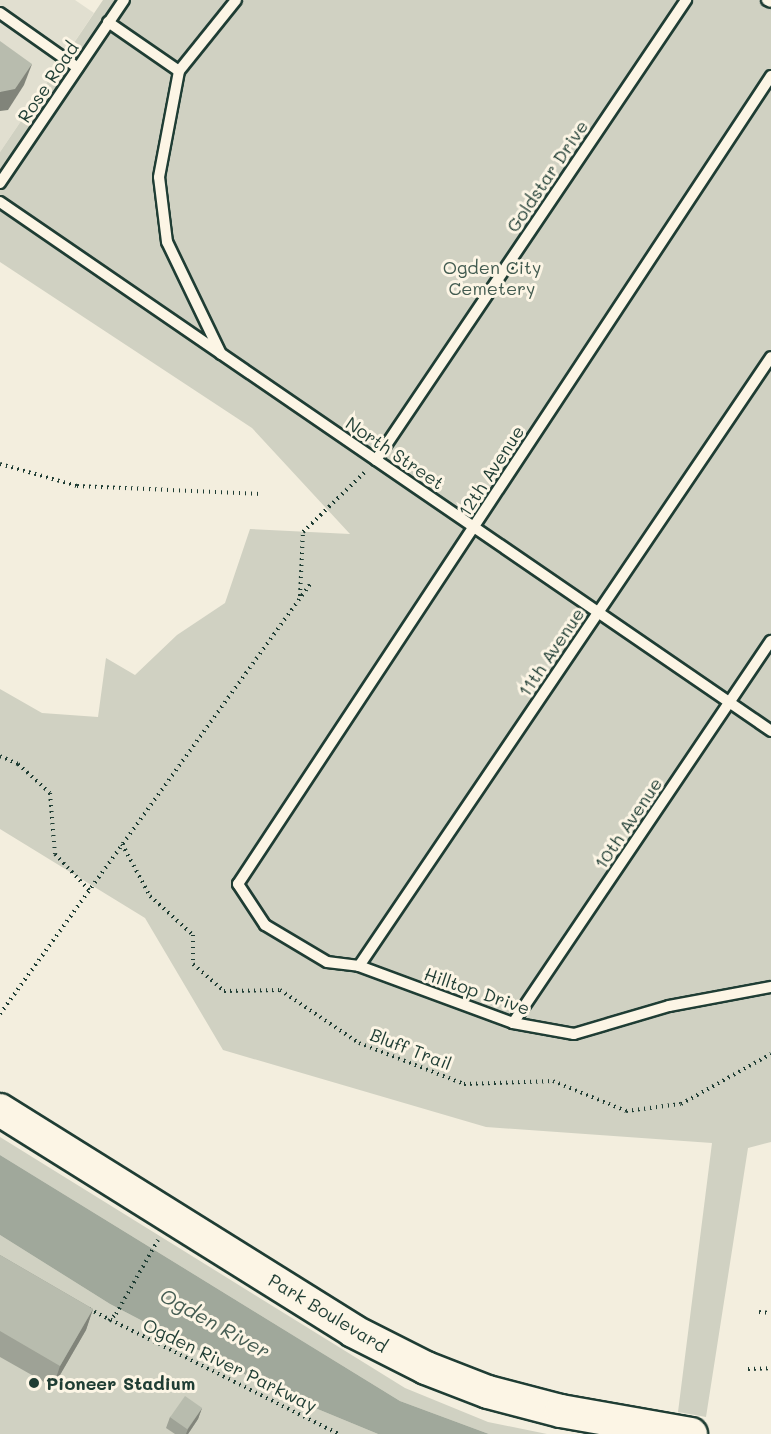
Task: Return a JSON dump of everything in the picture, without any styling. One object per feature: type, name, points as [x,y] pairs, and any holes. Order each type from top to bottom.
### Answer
[{"type":"street","name":"Park Boulevard","points":[[0,1110],[353,1331],[426,1368],[488,1392],[530,1403],[691,1434]]},
{"type":"lane","name":"Rose Road","points":[[0,183],[124,0]]},
{"type":"lane","points":[[222,354],[167,242],[159,177],[179,71],[236,0]]},
{"type":"lane","name":"Goldstar Drive","points":[[376,460],[686,0]]},
{"type":"lane","points":[[0,13],[78,68]]},
{"type":"lane","points":[[108,22],[179,71]]},
{"type":"lane","name":"12th Avenue","points":[[238,884],[771,76]]},
{"type":"lane","name":"North Street","points":[[0,202],[771,731]]},
{"type":"lane","name":"11th Avenue","points":[[359,966],[771,357]]},
{"type":"lane","name":"10th Avenue","points":[[513,1023],[771,641]]},
{"type":"lane","name":"Hilltop Drive","points":[[238,884],[266,925],[327,962],[359,966],[513,1023],[574,1034],[669,1006],[771,987]]},
{"type":"path","points":[[300,597],[303,532],[376,460]]},
{"type":"path","points":[[0,464],[77,486],[263,494]]},
{"type":"path","points":[[0,1014],[310,583]]},
{"type":"path","points":[[0,756],[18,764],[50,793],[56,854],[89,890]]},
{"type":"path","name":"Bluff Trail","points":[[122,844],[150,896],[193,935],[193,964],[224,991],[280,990],[359,1043],[464,1084],[553,1081],[626,1111],[681,1104],[771,1054]]},
{"type":"path","points":[[109,1321],[116,1314],[154,1248]]},
{"type":"path","name":"Ogden River Parkway","points":[[79,1303],[109,1321],[339,1434]]},
{"type":"path","points":[[759,1312],[771,1313]]},
{"type":"path","points":[[748,1369],[771,1368]]},
{"type":"shaded area","points":[[0,0],[75,0],[94,13],[0,152]]},
{"type":"green space","name":"Ogden City Cemetery","points":[[103,0],[771,0],[771,1142],[748,1148],[706,1417],[678,1412],[712,1143],[486,1127],[223,1050],[145,918],[0,829],[0,689],[42,713],[98,717],[106,658],[135,675],[177,635],[225,603],[250,529],[350,534],[252,428],[0,262],[0,152]]},
{"type":"green space","points":[[0,1137],[405,1388],[488,1422],[547,1434],[489,1434],[400,1401],[0,1155]]},
{"type":"green space","name":"Pioneer Stadium","points":[[0,1235],[110,1304],[286,1396],[378,1434],[0,1434]]},
{"type":"water","name":"Ogden River","points":[[0,1155],[400,1401],[489,1434],[378,1434],[286,1396],[110,1304],[0,1235]]},
{"type":"building","points":[[0,41],[32,64],[15,89],[0,92]]},
{"type":"building","points":[[0,1255],[93,1309],[60,1366],[0,1331]]},
{"type":"building","points":[[185,1396],[202,1408],[187,1429],[170,1417]]},
{"type":"place","name":"Pioneer Stadium","points":[[34,1383]]}]
